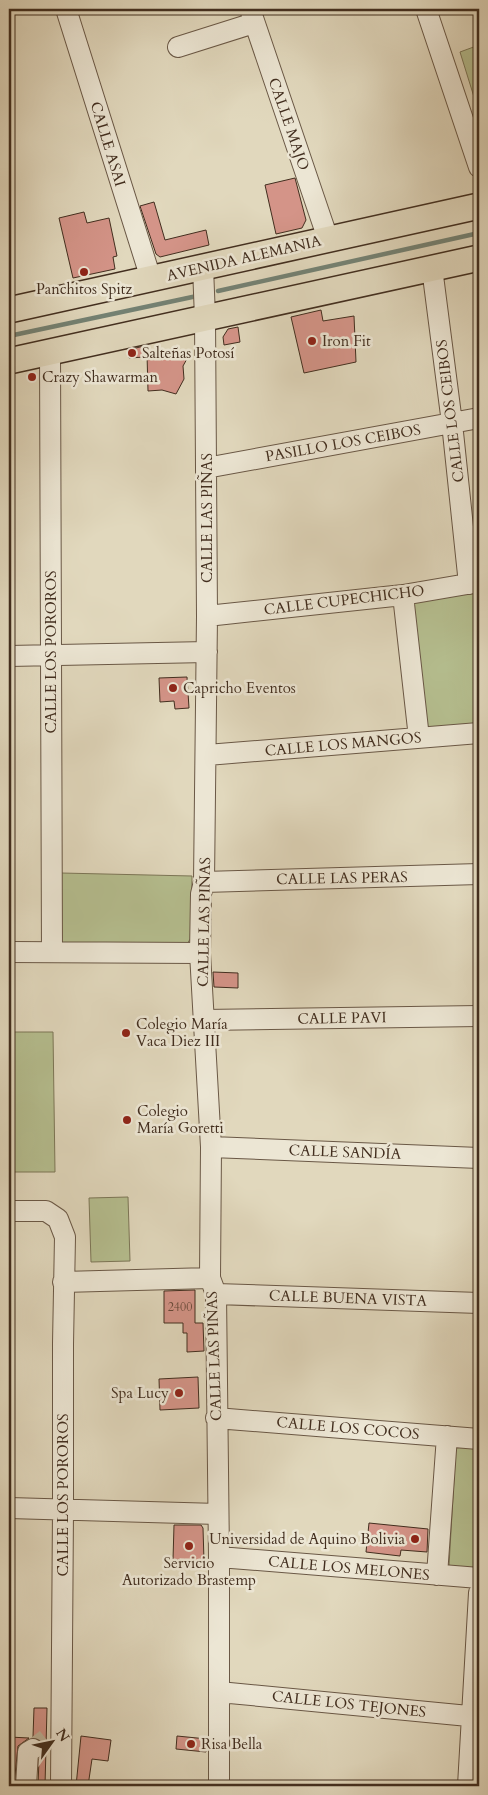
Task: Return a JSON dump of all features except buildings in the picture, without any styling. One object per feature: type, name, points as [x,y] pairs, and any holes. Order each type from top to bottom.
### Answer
[{"type":"main road","name":"AVENIDA ALEMANIA","points":[[9,310],[479,206]]},
{"type":"main road","points":[[9,361],[479,258]]},
{"type":"street","name":"CALLE ASAI","points":[[66,9],[151,279]]},
{"type":"street","points":[[426,9],[479,167]]},
{"type":"street","points":[[178,47],[252,16]]},
{"type":"street","name":"CALLE MAJO","points":[[252,16],[328,240]]},
{"type":"street","name":"CALLE LAS PIÑAS","points":[[203,267],[206,318],[208,616],[204,882],[201,894],[200,954],[210,1147],[219,1557],[219,1786]]},
{"type":"street","name":"CALLE LOS CEIBOS","points":[[432,268],[474,583]]},
{"type":"street","name":"CALLE LOS POROROS","points":[[50,352],[52,952]]},
{"type":"street","name":"PASILLO LOS CEIBOS","points":[[206,468],[479,418]]},
{"type":"street","name":"CALLE CUPECHICHO","points":[[208,616],[403,595],[474,583]]},
{"type":"street","points":[[403,595],[419,738]]},
{"type":"street","points":[[9,656],[207,652]]},
{"type":"street","name":"CALLE LOS MANGOS","points":[[207,755],[479,733]]},
{"type":"street","name":"CALLE LAS PERAS","points":[[204,882],[479,874]]},
{"type":"street","points":[[9,952],[200,954]]},
{"type":"street","name":"CALLE PAVI","points":[[204,1020],[479,1016]]},
{"type":"street","name":"CALLE SANDÍA","points":[[210,1147],[479,1158]]},
{"type":"street","name":"CALLE LOS POROROS","points":[[9,1211],[46,1211],[58,1219],[65,1237],[63,1510],[47,1741],[61,1786]]},
{"type":"street","name":"CALLE BUENA VISTA","points":[[64,1282],[213,1286],[479,1303]]},
{"type":"street","name":"CALLE LOS COCOS","points":[[216,1418],[479,1439]]},
{"type":"street","points":[[437,1575],[447,1436]]},
{"type":"street","points":[[9,1508],[218,1514]]},
{"type":"street","name":"CALLE LOS MELONES","points":[[219,1557],[479,1578]]},
{"type":"street","points":[[468,1786],[476,1717],[479,1593]]},
{"type":"street","name":"CALLE LOS TEJONES","points":[[219,1692],[476,1717]]},
{"type":"street","points":[[26,1786],[28,1752],[47,1741]]},
{"type":"green space","points":[[479,45],[479,113],[460,52]]},
{"type":"green space","points":[[479,592],[479,729],[424,736],[409,600]]},
{"type":"green space","points":[[61,873],[192,876],[191,938],[186,945],[64,946],[61,940]]},
{"type":"green space","points":[[9,1032],[53,1032],[55,1172],[9,1172]]},
{"type":"green space","points":[[128,1197],[130,1261],[91,1262],[89,1198]]},
{"type":"green space","points":[[456,1444],[479,1445],[479,1568],[449,1566]]},
{"type":"waterway","points":[[218,291],[479,233]]},
{"type":"waterway","points":[[9,336],[197,296]]},
{"type":"tunnel","points":[[33,1749],[46,1739]]},
{"type":"place","name":"Panchitos Spitz","points":[[84,272]]},
{"type":"place","name":"Iron Fit","points":[[312,341]]},
{"type":"place","name":"Salteñas Potosí","points":[[132,353]]},
{"type":"place","name":"Crazy Shawarman","points":[[32,377]]},
{"type":"place","name":"Capricho Eventos","points":[[173,688]]},
{"type":"place","name":"Colegio María Vaca Diez III","points":[[126,1033]]},
{"type":"place","name":"Colegio María Goretti","points":[[127,1120]]},
{"type":"place","name":"Spa Lucy","points":[[179,1393]]},
{"type":"place","name":"Universidad de Aquino Bolivia","points":[[415,1539]]},
{"type":"place","name":"Servicio Autorizado Brastemp","points":[[189,1546]]},
{"type":"place","name":"Risa Bella","points":[[191,1744]]}]
